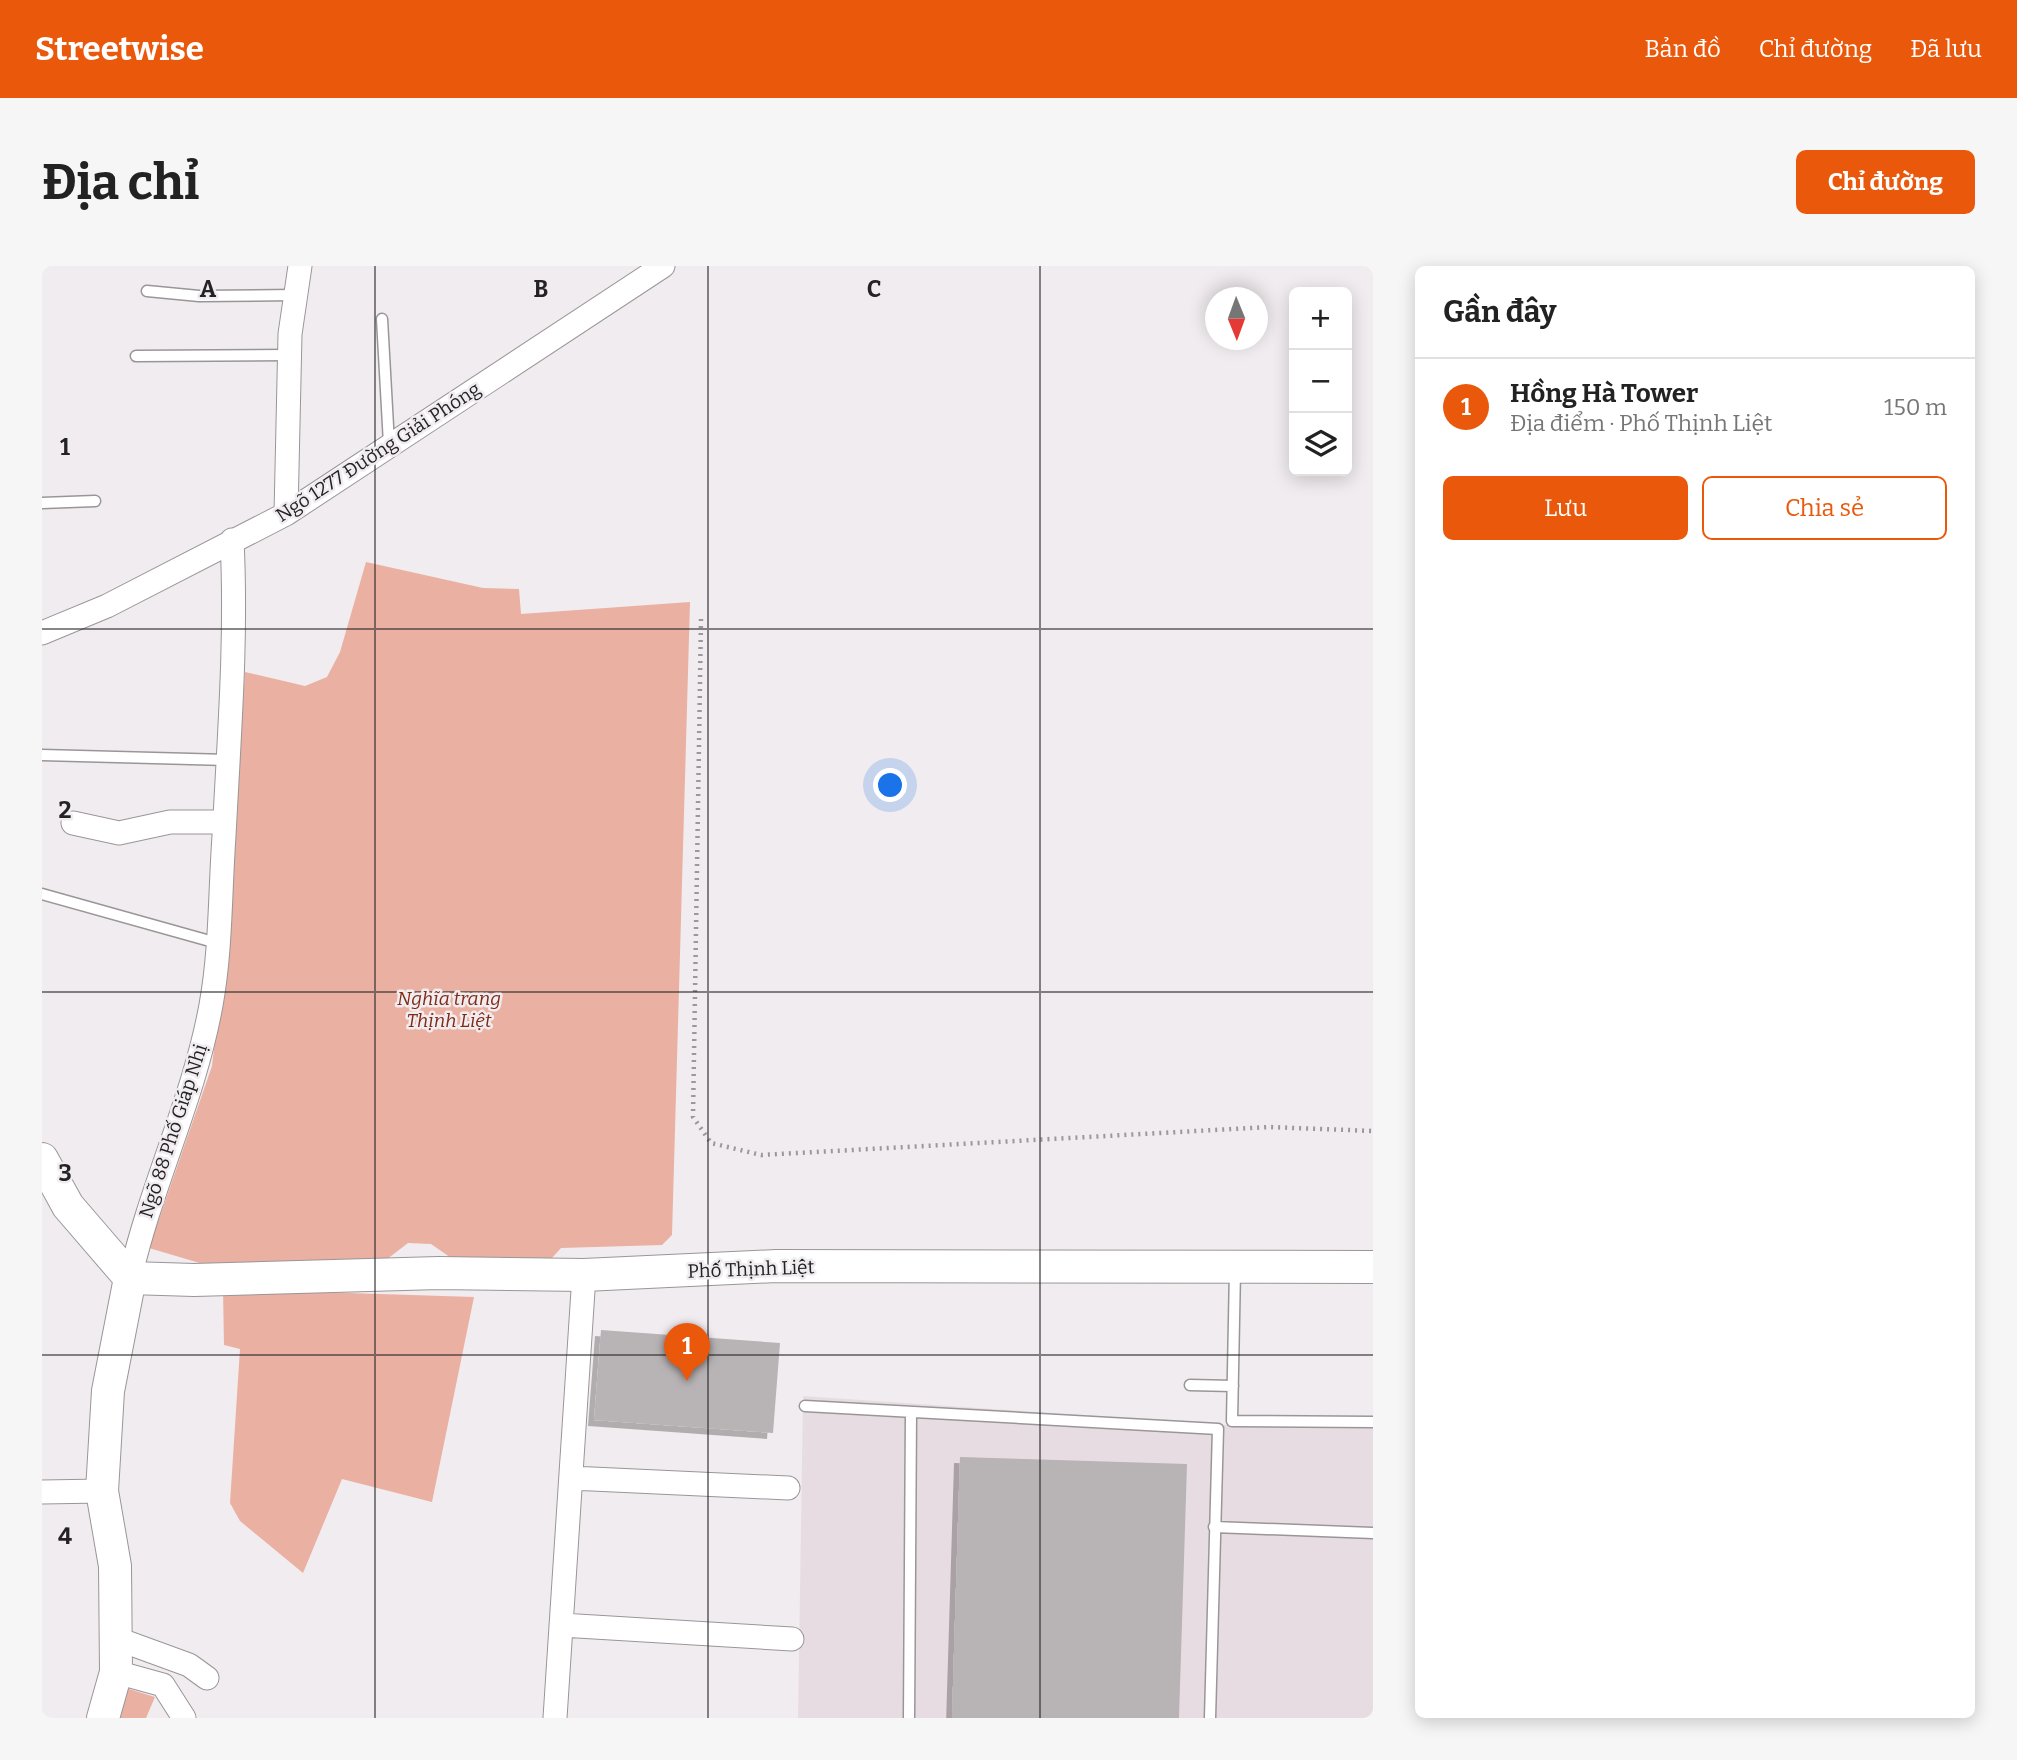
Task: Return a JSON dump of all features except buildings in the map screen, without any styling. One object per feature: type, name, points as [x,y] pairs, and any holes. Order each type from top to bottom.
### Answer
[{"type":"street","points":[[286,514],[289,355],[300,266]]},
{"type":"street","name":"Ngõ 1277 Đường Giải Phóng","points":[[42,633],[107,606],[286,514],[663,266]]},
{"type":"street","name":"Ngõ 88 Phố Giáp Nhị","points":[[103,1718],[116,1672],[115,1566],[102,1491],[108,1391],[141,1230],[195,1074],[211,1004],[228,760],[233,630],[232,540]]},
{"type":"street","points":[[73,823],[119,833],[170,822],[224,822]]},
{"type":"street","points":[[42,1159],[68,1206],[130,1278]]},
{"type":"street","name":"Phố Thịnh Liệt","points":[[130,1278],[194,1280],[439,1273],[584,1275],[776,1266],[1373,1267]]},
{"type":"street","points":[[555,1718],[584,1275]]},
{"type":"street","points":[[571,1478],[788,1488]]},
{"type":"street","points":[[42,1492],[102,1491]]},
{"type":"street","points":[[561,1625],[792,1639]]},
{"type":"street","points":[[116,1638],[189,1665],[206,1678]]},
{"type":"street","points":[[116,1672],[163,1685],[184,1718]]},
{"type":"lane","points":[[146,290],[200,296],[295,295]]},
{"type":"lane","points":[[382,318],[389,444]]},
{"type":"lane","points":[[136,356],[289,355]]},
{"type":"lane","points":[[42,503],[95,501]]},
{"type":"lane","points":[[42,755],[228,760]]},
{"type":"lane","points":[[42,894],[217,943]]},
{"type":"lane","points":[[1235,1267],[1232,1422],[1373,1422]]},
{"type":"lane","points":[[1190,1385],[1233,1386]]},
{"type":"lane","points":[[805,1406],[1218,1429],[1210,1718]]},
{"type":"lane","points":[[909,1718],[911,1412]]},
{"type":"lane","points":[[1214,1527],[1373,1533]]},
{"type":"path","points":[[701,619],[693,1117],[710,1143],[761,1156],[1269,1127],[1373,1131]]},
{"type":"shaded area","points":[[803,1396],[1229,1425],[1373,1427],[1373,1718],[798,1718]]},
{"type":"green space","name":"Nghĩa trang Thịnh Liệt","points":[[366,562],[483,588],[519,589],[521,614],[690,602],[672,1235],[662,1245],[561,1248],[551,1259],[457,1262],[431,1244],[408,1243],[382,1263],[203,1264],[149,1248],[212,1066],[228,929],[245,672],[305,686],[327,677],[340,652]]},
{"type":"green space","points":[[223,1289],[474,1297],[432,1502],[342,1479],[303,1573],[240,1521],[230,1503],[240,1349],[224,1345]]},
{"type":"green space","points":[[116,1685],[155,1697],[146,1718],[109,1718]]},
{"type":"place","name":"Hồng Hà Tower","points":[[687,1381]]}]
